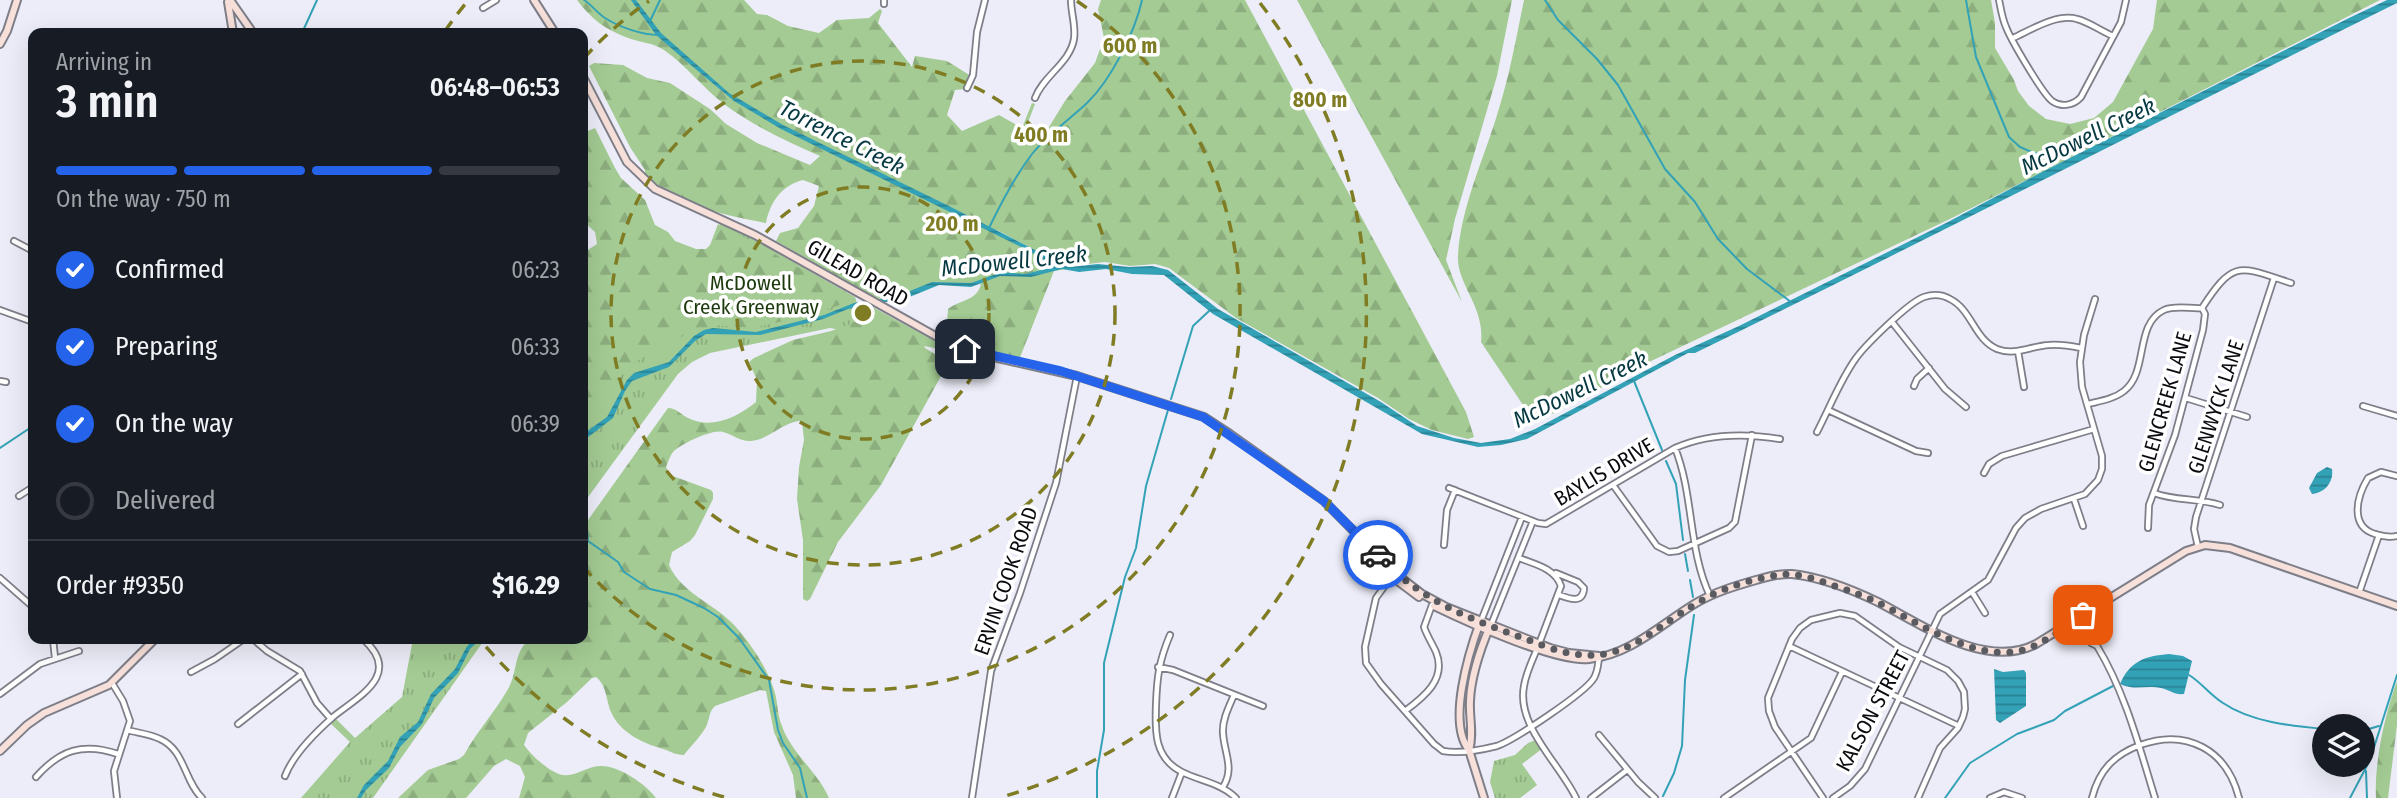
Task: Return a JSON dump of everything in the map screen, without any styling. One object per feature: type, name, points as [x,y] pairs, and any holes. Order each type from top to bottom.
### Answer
[{"type":"main road","points":[[0,44],[17,0]]},
{"type":"main road","points":[[229,0],[232,28]]},
{"type":"main road","points":[[229,0],[249,28]]},
{"type":"main road","points":[[534,0],[552,28]]},
{"type":"main road","name":"GILEAD ROAD","points":[[588,92],[624,158],[655,189],[743,229],[965,349],[1077,376],[1192,413],[1214,423],[1324,501],[1394,574]]},
{"type":"main road","points":[[1394,574],[1432,605],[1572,658],[1591,659],[1634,645],[1710,596],[1779,575],[1794,575],[1864,596],[1932,631],[1984,650],[2012,652],[2036,644],[2169,560],[2197,547],[2209,545],[2230,548],[2397,606]]},
{"type":"main road","points":[[1394,574],[1437,603],[1480,623]]},
{"type":"main road","points":[[1480,623],[1466,663],[1461,697],[1461,728],[1464,744],[1469,750],[1484,798]]},
{"type":"main road","points":[[1469,750],[1472,679],[1490,627]]},
{"type":"main road","points":[[0,751],[44,713],[111,683],[150,644]]},
{"type":"street","points":[[483,8],[496,0]]},
{"type":"street","points":[[967,88],[973,75],[977,32],[985,0]]},
{"type":"street","points":[[1035,98],[1041,85],[1064,59],[1073,43],[1071,0]]},
{"type":"street","points":[[1999,0],[2005,26],[2048,97],[2057,104],[2067,105],[2077,102],[2081,97],[2124,15],[2126,0]]},
{"type":"street","points":[[2013,38],[2039,25],[2069,18],[2082,21],[2113,36]]},
{"type":"street","points":[[14,241],[28,248]]},
{"type":"street","name":"GLENCREEK LANE","points":[[2148,528],[2148,510],[2186,398],[2203,330],[2205,314],[2202,308],[2219,282],[2230,273],[2249,270],[2291,283]]},
{"type":"street","name":"GLENWYCK LANE","points":[[2197,547],[2194,529],[2202,499],[2274,278]]},
{"type":"street","points":[[1817,432],[1856,358],[1919,299],[1944,296],[1956,302],[1965,310],[1989,344],[2006,351],[2054,345],[2081,348]]},
{"type":"street","points":[[2083,526],[2074,499],[2094,486],[2102,469],[2102,456],[2081,379],[2081,348],[2095,299]]},
{"type":"street","points":[[2088,404],[2113,397],[2131,384],[2137,372],[2149,327],[2157,315],[2176,308],[2202,308]]},
{"type":"street","points":[[0,310],[28,320]]},
{"type":"street","points":[[1892,322],[1950,394],[1966,407]]},
{"type":"street","points":[[2018,351],[2025,387]]},
{"type":"street","points":[[1914,386],[1917,379],[1929,368]]},
{"type":"street","name":"ERVIN COOK ROAD","points":[[972,798],[991,671],[1056,482],[1077,376]]},
{"type":"street","points":[[2186,398],[2247,417]]},
{"type":"street","points":[[2363,405],[2397,416]]},
{"type":"street","points":[[1828,410],[1916,451],[1928,453]]},
{"type":"street","points":[[1984,473],[1989,464],[2002,456],[2094,429]]},
{"type":"street","points":[[1613,485],[1660,549],[1672,552],[1729,528],[1735,522],[1752,435]]},
{"type":"street","name":"BAYLIS DRIVE","points":[[1449,488],[1542,524],[1548,523],[1675,448],[1716,436],[1752,435],[1780,439]]},
{"type":"street","points":[[1675,448],[1681,465],[1700,571],[1710,596]]},
{"type":"street","points":[[2397,476],[2385,472],[2368,478],[2357,509],[2357,518],[2363,529],[2379,535],[2397,536]]},
{"type":"street","points":[[1444,545],[1447,510],[1455,491]]},
{"type":"street","points":[[19,496],[28,492]]},
{"type":"street","points":[[2154,493],[2166,497],[2202,499],[2220,505]]},
{"type":"street","name":"KALSON STREET","points":[[1833,798],[1859,778],[1940,614],[1992,575],[2016,528],[2025,518],[2041,509],[2074,499]]},
{"type":"street","points":[[1480,623],[1522,517]]},
{"type":"street","points":[[1490,627],[1533,521]]},
{"type":"street","points":[[2359,593],[2379,535]]},
{"type":"street","points":[[1519,558],[1578,582],[1584,588],[1579,599],[1559,595]]},
{"type":"street","points":[[1549,570],[1559,580],[1559,595],[1525,681],[1523,693],[1526,712],[1540,743],[1567,779],[1576,798]]},
{"type":"street","points":[[1394,574],[1384,583],[1376,598],[1365,657],[1371,672],[1438,749],[1447,752],[1500,745],[1532,726],[1591,682],[1597,672],[1599,656]]},
{"type":"street","points":[[0,578],[28,603]]},
{"type":"street","points":[[1972,592],[1985,613]]},
{"type":"street","points":[[1405,711],[1428,693],[1438,674],[1437,655],[1424,627],[1432,605]]},
{"type":"street","points":[[1823,798],[1775,727],[1768,698],[1788,646],[1800,628],[1811,620],[1840,613],[1855,616],[1899,647],[1948,670],[1964,692],[1965,709],[1959,726],[1940,748],[1917,798]]},
{"type":"street","points":[[2083,615],[2098,641],[2097,646]]},
{"type":"street","points":[[2076,620],[2110,667],[2155,798]]},
{"type":"street","points":[[1170,635],[1158,667],[1156,739],[1160,750],[1168,761],[1182,772],[1223,787],[1236,798]]},
{"type":"street","points":[[53,644],[55,658]]},
{"type":"street","points":[[191,672],[237,644]]},
{"type":"street","points":[[259,644],[292,664],[302,674],[317,703],[331,719]]},
{"type":"street","points":[[285,776],[291,764],[331,719],[366,694],[376,680],[377,657],[369,644]]},
{"type":"street","points":[[1788,646],[1959,726]]},
{"type":"street","points":[[1880,689],[1899,647]]},
{"type":"street","points":[[0,694],[40,664],[79,651]]},
{"type":"street","points":[[1158,667],[1173,670],[1263,706]]},
{"type":"street","points":[[1724,798],[1793,753],[1811,738],[1842,672]]},
{"type":"street","points":[[238,724],[302,674]]},
{"type":"street","points":[[111,683],[129,714],[127,730],[114,771],[117,798]]},
{"type":"street","points":[[1223,787],[1229,768],[1223,723],[1234,695]]},
{"type":"street","points":[[127,730],[159,738],[173,748],[180,757],[191,784],[202,798]]},
{"type":"street","points":[[1599,735],[1655,798]]},
{"type":"street","points":[[2092,798],[2102,772],[2110,761],[2127,750],[2155,740],[2171,738],[2200,745],[2220,760],[2235,783],[2239,798]]},
{"type":"street","points":[[36,777],[60,757],[74,750],[94,748],[118,754]]},
{"type":"street","points":[[1591,798],[1627,769]]},
{"type":"street","points":[[1172,798],[1182,772]]},
{"type":"street","points":[[1990,798],[2004,792],[2022,798]]},
{"type":"green space","points":[[577,0],[744,0],[757,14],[767,15],[788,26],[819,33],[837,20],[869,18],[880,9],[882,11],[878,23],[912,67],[915,56],[947,61],[971,76],[965,89],[955,90],[947,115],[962,131],[999,115],[1022,128],[1032,103],[1035,104],[1025,130],[1041,140],[1065,101],[1095,63],[1104,38],[1098,9],[1101,0],[1245,0],[1466,412],[1474,437],[1468,439],[1432,430],[1409,419],[1378,398],[1236,318],[1169,268],[1155,264],[1130,266],[1105,262],[1071,266],[1061,264],[997,230],[996,234],[1066,269],[1054,271],[1019,360],[981,352],[963,345],[946,336],[948,309],[973,296],[981,283],[941,283],[888,302],[776,241],[780,233],[798,228],[814,206],[819,186],[803,180],[783,190],[774,201],[766,223],[717,212],[686,201],[671,194],[645,174],[589,66],[594,63],[623,65],[647,78],[670,83],[757,143],[810,165],[820,156],[770,133],[735,112],[664,50],[628,38],[606,27],[593,18]]},
{"type":"green space","points":[[1297,0],[1512,0],[1497,76],[1455,219],[1446,260],[1462,302]]},
{"type":"green space","points":[[1524,0],[1991,0],[1995,48],[2018,91],[2029,106],[2046,119],[2070,124],[2094,118],[2113,102],[2153,29],[2157,0],[2380,0],[1952,218],[1649,362],[1535,423],[1481,342],[1479,317],[1461,276],[1458,255],[1463,219],[1501,101]]},
{"type":"green space","points":[[595,128],[621,178],[645,200],[655,225],[668,232],[675,241],[696,249],[706,249],[718,224],[855,300],[809,315],[753,328],[713,325],[673,340],[630,365],[610,385],[599,405],[588,417],[588,250],[597,244],[595,232],[588,226],[588,131]]},
{"type":"green space","name":"McDowell Creek Greenway","points":[[721,221],[855,297],[857,303],[867,304],[955,352],[830,328],[710,353],[692,362],[678,374],[588,497],[588,374],[706,260]]},
{"type":"green space","points":[[872,316],[883,316],[920,335],[925,348],[945,360],[946,367],[881,485],[838,542],[810,599],[803,599],[803,540],[797,499],[804,440],[802,422],[789,424],[754,441],[723,432],[704,435],[673,452],[666,467],[670,475],[713,493],[713,499],[695,535],[672,552],[669,565],[682,584],[735,626],[763,664],[771,681],[780,722],[786,736],[829,798],[796,798],[793,775],[774,732],[766,691],[760,690],[715,706],[704,731],[684,755],[681,755],[648,744],[620,726],[596,677],[528,733],[524,745],[541,763],[558,774],[568,775],[595,766],[607,767],[631,776],[656,798],[519,798],[525,777],[520,766],[506,759],[494,766],[466,798],[398,798],[428,770],[464,755],[508,689],[518,656],[525,644],[588,644],[588,520],[668,408],[706,423],[733,417],[756,402],[757,380],[749,362],[793,340],[831,331]]},
{"type":"green space","points":[[412,644],[481,644],[373,798],[301,798],[350,742],[330,723],[335,718],[355,738],[402,697]]},
{"type":"green space","points":[[2397,681],[2397,725],[2388,798],[2376,798],[2381,739]]},
{"type":"green space","points":[[1538,739],[1543,748],[1522,764],[1537,785],[1520,798],[1495,798],[1490,782],[1494,761],[1515,755],[1528,743]]},
{"type":"water","points":[[631,0],[636,0],[661,33],[729,93],[783,125],[949,206],[1058,264],[1070,267],[1098,264],[1152,266],[1168,270],[1218,309],[1381,402],[1417,426],[1481,443],[1510,439],[1535,429],[1675,355],[1946,223],[2349,18],[2387,0],[2397,0],[2397,3],[1783,310],[1695,353],[1688,353],[1527,439],[1478,447],[1422,434],[1213,314],[1164,275],[1132,274],[1106,269],[1079,272],[1062,269],[1031,277],[1000,276],[971,287],[939,285],[907,298],[848,309],[823,319],[760,335],[706,334],[669,367],[632,381],[613,418],[588,437],[588,430],[607,417],[627,380],[634,373],[669,362],[694,336],[704,330],[713,328],[756,332],[824,315],[854,303],[895,297],[932,282],[971,283],[1002,272],[1025,274],[1054,267],[1029,251],[781,129],[734,101],[656,35]]},
{"type":"water","points":[[2327,467],[2332,469],[2330,482],[2321,492],[2312,494],[2309,488],[2317,473]]},
{"type":"water","points":[[469,644],[475,644],[458,673],[434,698],[422,724],[400,747],[389,768],[361,798],[357,798],[364,785],[388,761],[400,737],[418,722],[431,694],[455,669]]},
{"type":"water","points":[[2169,654],[2183,656],[2192,661],[2184,694],[2161,688],[2120,684],[2139,661]]},
{"type":"water","points":[[1994,669],[2003,672],[2024,670],[2026,673],[2026,706],[2000,723],[1996,720]]},
{"type":"waterway","points":[[304,28],[317,0]]},
{"type":"waterway","points":[[584,0],[602,16],[617,24],[638,32],[659,35]]},
{"type":"waterway","points":[[650,21],[660,0]]},
{"type":"waterway","points":[[989,228],[1032,154],[1087,103],[1105,82],[1128,41],[1142,0]]},
{"type":"waterway","points":[[1545,0],[1558,20],[1597,59],[1618,85],[1665,169],[1695,202],[1718,239],[1747,269],[1791,302]]},
{"type":"waterway","name":"McDowell Creek","points":[[1966,0],[1976,57],[2009,137],[2020,147],[2034,153],[2067,159]]},
{"type":"waterway","points":[[1171,399],[1193,326],[1209,311]]},
{"type":"waterway","name":"McDowell Creek","points":[[1634,381],[1662,450]]},
{"type":"waterway","points":[[1097,798],[1097,771],[1104,730],[1104,663],[1125,577],[1136,548],[1146,486],[1168,410]]},
{"type":"waterway","points":[[0,448],[28,429]]},
{"type":"waterway","points":[[1666,461],[1676,484],[1683,540]]},
{"type":"waterway","points":[[588,541],[618,562],[624,572],[650,589],[676,595],[704,608],[718,617],[739,638],[769,680],[778,730],[783,743],[800,768],[807,798]]},
{"type":"waterway","points":[[1685,554],[1688,571]]},
{"type":"waterway","points":[[1690,580],[1693,597]]},
{"type":"waterway","points":[[1663,796],[1674,773],[1682,746],[1685,680],[1694,615]]},
{"type":"waterway","points":[[2189,675],[2218,700],[2246,715],[2312,727]]},
{"type":"waterway","points":[[2350,798],[2370,760],[2397,675]]},
{"type":"waterway","points":[[1945,798],[1970,763],[2017,734],[2054,720],[2065,711],[2113,686]]},
{"type":"waterway","points":[[2375,727],[2379,726]]},
{"type":"waterway","points":[[2366,777],[2367,798]]},
{"type":"way so far","points":[[1378,555],[1395,573],[1437,603],[1550,648],[1599,656],[1634,645],[1691,607],[1726,589],[1789,574],[1804,576],[1864,596],[1913,622],[1993,652],[2012,652],[2030,647],[2083,615]]},
{"type":"route","points":[[965,349],[1061,371],[1203,417],[1324,501],[1378,555]]},
{"type":"water label","name":"Torrence Creek","points":[[842,137]]}]
